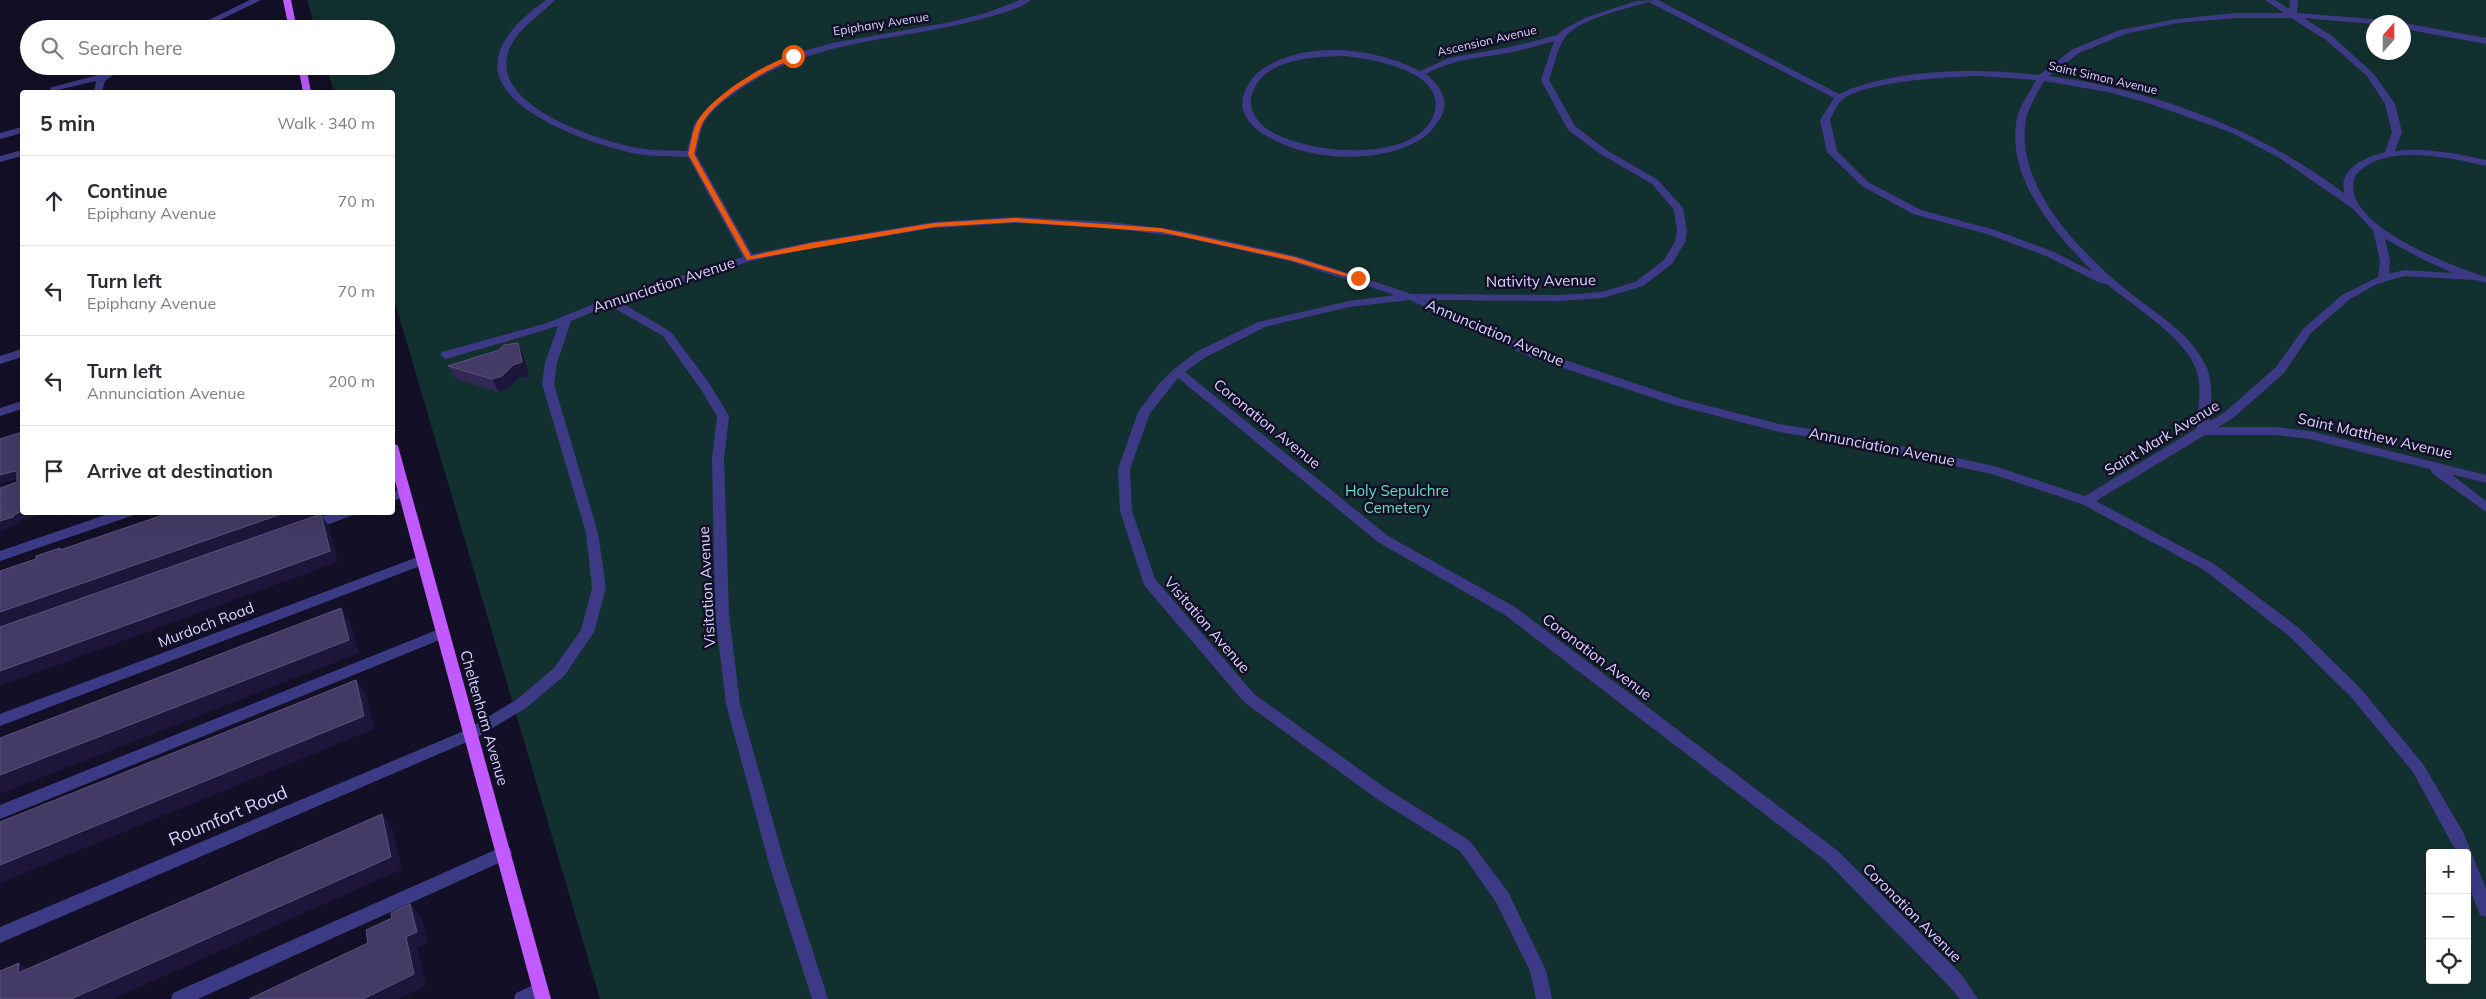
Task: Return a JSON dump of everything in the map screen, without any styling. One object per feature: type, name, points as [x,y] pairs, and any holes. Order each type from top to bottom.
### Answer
[{"type":"main road","points":[[287,0],[291,20]]},
{"type":"main road","points":[[304,75],[307,90]]},
{"type":"main road","name":"Cheltenham Avenue","points":[[395,467],[399,495],[423,560],[541,994]]},
{"type":"street","points":[[214,20],[257,0]]},
{"type":"street","points":[[550,0],[530,14],[506,47],[502,68],[515,93],[546,119],[584,135],[638,151],[691,154],[749,258]]},
{"type":"street","name":"Epiphany Avenue","points":[[691,154],[699,124],[709,110],[732,90],[777,63],[829,44],[937,28],[988,15],[1027,0]]},
{"type":"street","name":"Ascension Avenue","points":[[1421,74],[1440,63],[1458,57],[1509,50],[1561,37],[1568,30],[1590,19],[1633,2],[1647,0]]},
{"type":"street","points":[[1652,0],[1839,97],[1825,120],[1832,152],[1865,184],[1917,212],[1991,232],[2050,254],[2116,286]]},
{"type":"street","points":[[2269,0],[2328,38],[2370,74],[2390,104],[2397,132],[2389,154]]},
{"type":"street","points":[[2293,14],[2294,0]]},
{"type":"street","points":[[2202,432],[2206,398],[2200,365],[2178,337],[2116,286],[2072,244],[2042,203],[2024,166],[2019,132],[2025,102],[2041,77],[2074,51],[2099,39],[2138,26],[2185,18],[2236,14],[2293,14],[2366,21]]},
{"type":"street","points":[[2411,27],[2486,41]]},
{"type":"street","name":"Nativity Avenue","points":[[1411,297],[1560,298],[1603,295],[1639,284],[1654,274],[1668,262],[1680,242],[1682,231],[1679,210],[1655,182],[1602,151],[1571,128],[1545,80],[1561,37]]},
{"type":"street","points":[[1325,53],[1373,56],[1399,63],[1421,74],[1436,90],[1441,107],[1434,124],[1415,139],[1387,150],[1352,154],[1317,151],[1285,142],[1261,128],[1248,113],[1245,97],[1252,82],[1267,69],[1288,60],[1325,53]]},
{"type":"street","name":"Saint Simon Avenue","points":[[1839,97],[1879,83],[1929,74],[2041,77],[2103,88],[2171,107],[2235,131],[2317,176],[2355,206]]},
{"type":"street","points":[[53,88],[109,75]]},
{"type":"street","points":[[99,90],[102,80],[109,75]]},
{"type":"street","points":[[0,136],[20,131]]},
{"type":"street","points":[[2355,206],[2348,188],[2351,173],[2365,161],[2389,154],[2420,153],[2456,156],[2486,163]]},
{"type":"street","points":[[0,159],[20,154]]},
{"type":"street","name":"Saint Mark Avenue","points":[[2355,206],[2378,229],[2404,247],[2437,263],[2486,280]]},
{"type":"street","name":"Annunciation Avenue","points":[[446,354],[551,325],[610,301],[749,258],[811,245],[934,225],[1015,220],[1111,225],[1168,231],[1292,258],[1411,297],[1534,354],[1679,402],[1779,428],[1862,442],[1994,470],[2086,501],[2210,567],[2294,632],[2356,693],[2418,768],[2463,849]]},
{"type":"street","points":[[2378,229],[2385,261],[2383,279]]},
{"type":"street","name":"Saint Mark Avenue","points":[[2086,501],[2229,415],[2280,370],[2307,331],[2346,298],[2383,279],[2404,273],[2474,277]]},
{"type":"street","name":"Visitation Avenue","points":[[1411,297],[1349,304],[1262,324],[1202,354],[1162,387],[1144,412],[1124,469],[1126,510],[1149,581],[1249,698],[1382,794],[1465,846],[1502,897],[1538,970],[1544,999]]},
{"type":"street","name":"Visitation Avenue","points":[[610,301],[667,334],[706,386],[723,416],[718,458],[722,615],[733,704],[777,864],[820,999]]},
{"type":"street","name":"Roumfort Road","points":[[0,935],[471,734],[521,704],[559,672],[587,632],[599,588],[592,532],[548,384],[551,364],[566,319]]},
{"type":"street","points":[[0,360],[20,354]]},
{"type":"street","name":"Coronation Avenue","points":[[1178,372],[1384,539],[1510,611],[1832,856],[1955,980],[1970,999]]},
{"type":"street","points":[[0,412],[20,407]]},
{"type":"street","name":"Saint Matthew Avenue","points":[[2202,432],[2276,431],[2310,435],[2486,479]]},
{"type":"street","points":[[2430,466],[2486,507]]},
{"type":"street","points":[[0,556],[121,515]]},
{"type":"street","points":[[302,529],[341,515]]},
{"type":"street","name":"Murdoch Road","points":[[0,720],[423,560]]},
{"type":"street","points":[[0,812],[442,633]]},
{"type":"street","points":[[180,999],[504,853]]},
{"type":"street","points":[[2471,869],[2486,910]]},
{"type":"street","points":[[522,999],[541,994]]},
{"type":"green space","name":"Holy Sepulchre Cemetery","points":[[307,0],[2486,0],[2486,999],[600,999],[395,303],[395,90],[333,90],[329,75],[395,75],[395,20],[313,20]]},
{"type":"building","points":[[518,343],[522,362],[513,365],[502,376],[492,379],[448,366],[499,350],[504,345]]},
{"type":"building","points":[[20,433],[20,512],[13,517],[0,521],[0,488],[17,482],[17,473],[15,471],[0,475],[0,439]]},
{"type":"building","points":[[163,515],[278,515],[0,612],[0,571],[36,559],[36,556],[60,548],[60,550]]},
{"type":"building","points":[[321,515],[330,551],[0,671],[0,627]]},
{"type":"building","points":[[341,608],[349,640],[0,775],[0,738]]},
{"type":"building","points":[[356,680],[364,716],[0,865],[0,822]]},
{"type":"building","points":[[382,814],[391,857],[71,999],[0,999],[0,971],[19,963],[18,973]]},
{"type":"building","points":[[410,904],[417,932],[406,937],[414,974],[363,999],[249,999],[368,943],[366,930],[392,918],[391,913]]},
{"type":"route","points":[[793,56],[777,63],[732,90],[709,110],[699,124],[691,154],[749,258],[811,245],[934,225],[1015,220],[1111,225],[1161,230],[1292,258],[1358,278]]}]
